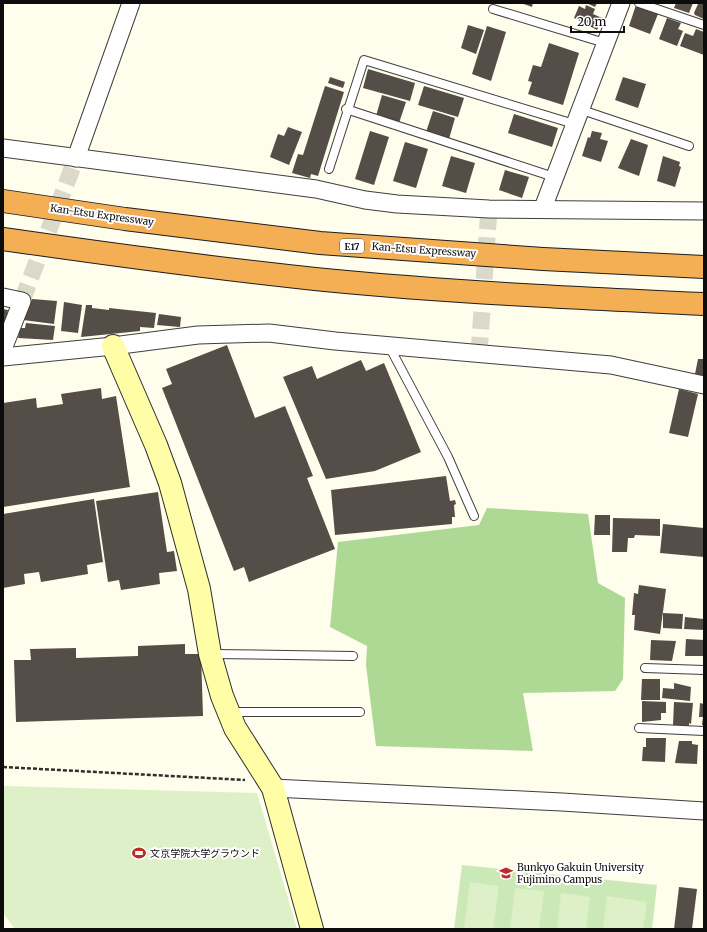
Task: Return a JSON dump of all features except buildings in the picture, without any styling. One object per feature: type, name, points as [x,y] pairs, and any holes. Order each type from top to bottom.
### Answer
[{"type":"highway","name":"Kan-Etsu Expressway","points":[[3,201],[125,219],[320,243],[704,267]]},
{"type":"highway","points":[[3,239],[115,255],[316,279],[538,297],[704,304]]},
{"type":"street","points":[[76,158],[131,3]]},
{"type":"street","points":[[543,208],[621,3]]},
{"type":"street","points":[[3,148],[316,189],[365,200],[397,204],[490,209],[543,208],[704,211]]},
{"type":"street","points":[[3,298],[22,301],[3,349]]},
{"type":"street","points":[[3,357],[113,346],[198,335],[269,333],[389,346],[611,365],[704,385]]},
{"type":"street","points":[[113,346],[156,445],[170,483],[199,589],[210,654],[228,712],[235,728],[271,784],[312,929]]},
{"type":"street","points":[[271,784],[704,811]]},
{"type":"lane","points":[[639,3],[704,25]]},
{"type":"lane","points":[[494,9],[606,43]]},
{"type":"lane","points":[[329,169],[346,109],[364,60],[689,146]]},
{"type":"lane","points":[[346,109],[554,177]]},
{"type":"lane","points":[[389,346],[448,457],[474,516]]},
{"type":"lane","points":[[210,654],[353,656]]},
{"type":"lane","points":[[645,668],[704,670]]},
{"type":"lane","points":[[228,712],[360,712]]},
{"type":"lane","points":[[639,728],[704,731]]},
{"type":"path","points":[[3,767],[271,784]]},
{"type":"green space","points":[[487,508],[588,514],[598,583],[625,598],[623,679],[615,691],[523,693],[533,751],[376,746],[366,665],[367,646],[330,627],[338,542],[479,525]]},
{"type":"green space","name":"文京学院大学グラウンド","points":[[3,786],[257,793],[297,929],[15,929],[3,913]]},
{"type":"green space","points":[[462,865],[657,885],[652,929],[454,929]]},
{"type":"green space","points":[[470,882],[499,886],[493,929],[464,929]]},
{"type":"green space","points":[[515,888],[544,891],[539,929],[510,929]]},
{"type":"green space","points":[[561,893],[590,897],[586,929],[557,929]]},
{"type":"green space","points":[[607,896],[647,902],[643,929],[603,929]]},
{"type":"tunnel","points":[[22,301],[76,158]]},
{"type":"tunnel","points":[[479,354],[489,209]]},
{"type":"place","name":"文京学院大学グラウンド","points":[[139,853]]},
{"type":"place","name":"Bunkyo Gakuin University Fujimino Campus","points":[[506,873]]}]
